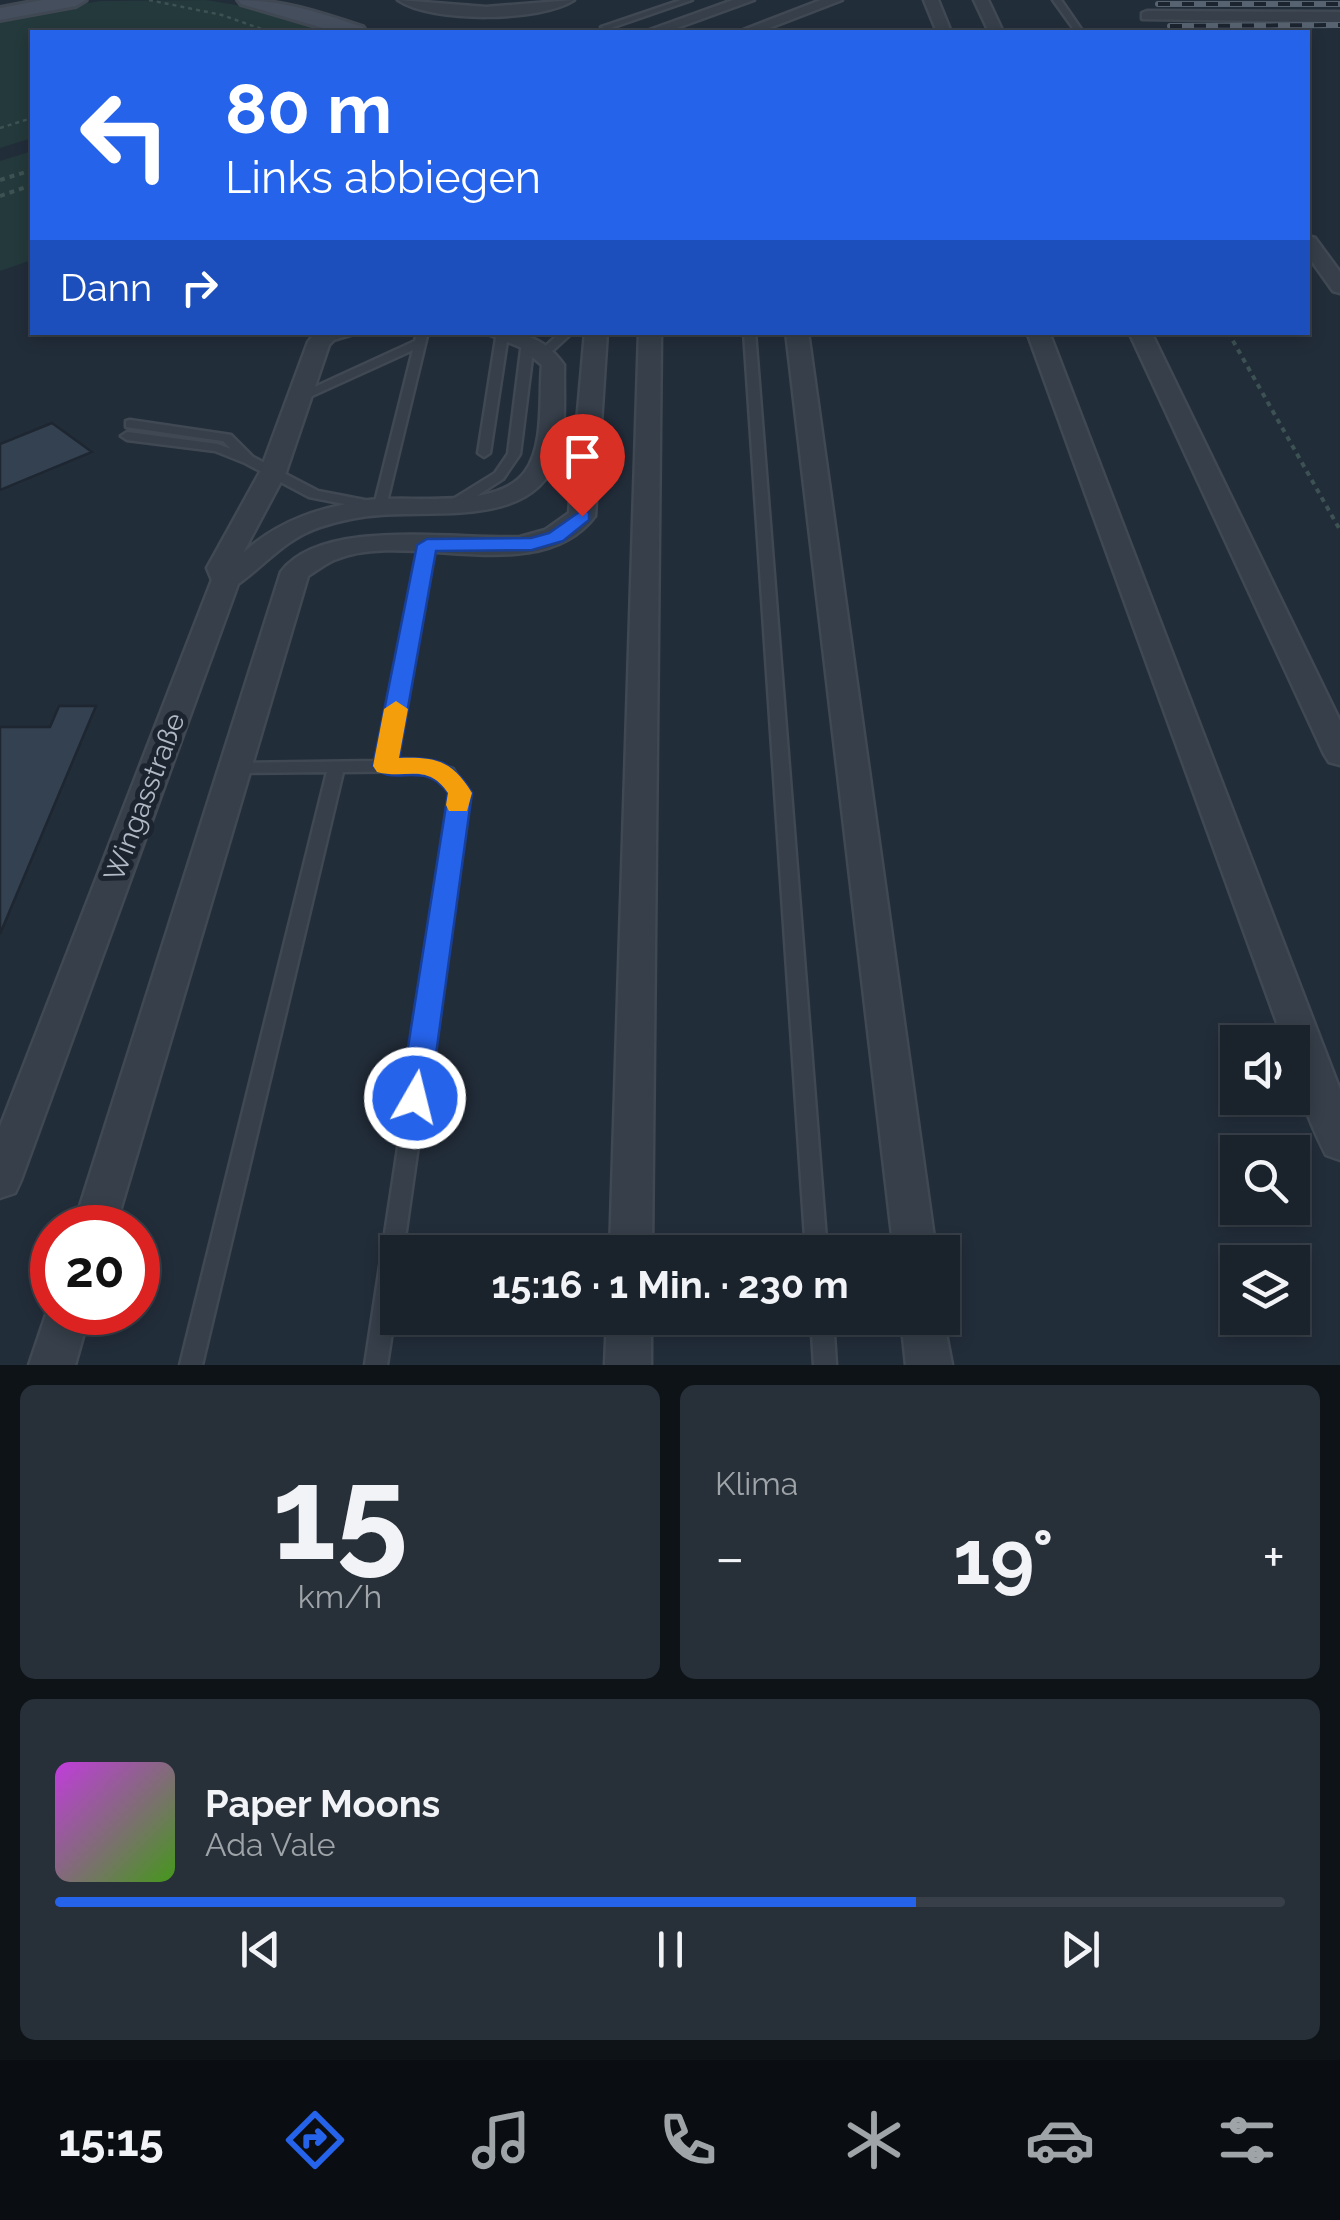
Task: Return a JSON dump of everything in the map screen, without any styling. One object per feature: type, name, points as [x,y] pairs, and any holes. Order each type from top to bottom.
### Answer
[{"type":"street","points":[[0,14],[76,0]]},
{"type":"street","points":[[248,0],[349,30]]},
{"type":"street","points":[[405,0],[449,10],[488,12],[532,9],[566,0]]},
{"type":"street","points":[[658,30],[748,0]]},
{"type":"street","points":[[741,29],[796,0]]},
{"type":"street","points":[[741,29],[835,0]]},
{"type":"street","points":[[806,30],[844,0]]},
{"type":"street","points":[[931,0],[943,30]]},
{"type":"street","points":[[981,0],[995,30]]},
{"type":"street","points":[[1140,0],[1157,30]]},
{"type":"street","points":[[1148,16],[1340,17]]},
{"type":"street","points":[[1310,245],[1340,287]]},
{"type":"street","points":[[505,335],[536,347]]},
{"type":"street","points":[[101,1205],[295,572],[308,560],[341,548],[532,544],[556,537],[582,516],[596,335]]},
{"type":"street","points":[[630,1235],[650,335]]},
{"type":"street","points":[[797,335],[912,1235]]},
{"type":"street","points":[[1039,335],[1340,1143]]},
{"type":"street","points":[[1141,335],[1340,754]]},
{"type":"street","points":[[226,580],[221,568],[261,466],[300,396],[321,336]]},
{"type":"street","name":"Wingasstraße","points":[[0,1180],[226,580],[282,532],[380,507],[450,507],[516,492],[532,479],[544,460],[553,365],[536,347]]},
{"type":"street","points":[[52,1365],[61,1335]]},
{"type":"street","points":[[628,1365],[629,1335]]},
{"type":"street","points":[[925,1335],[929,1365]]},
{"type":"lane","points":[[605,27],[688,0]]},
{"type":"lane","points":[[1057,0],[1079,30]]},
{"type":"lane","points":[[484,453],[502,335]]},
{"type":"lane","points":[[536,347],[562,335]]},
{"type":"lane","points":[[749,335],[816,1235]]},
{"type":"lane","points":[[300,396],[422,338]]},
{"type":"lane","points":[[128,430],[217,448],[314,494],[380,507],[422,338]]},
{"type":"lane","points":[[385,766],[427,545]]},
{"type":"lane","points":[[191,1365],[337,766]]},
{"type":"lane","points":[[236,768],[424,766],[447,774],[460,793],[376,1365]]},
{"type":"lane","points":[[823,1335],[826,1365]]},
{"type":"path","points":[[150,0],[222,15],[264,30]]},
{"type":"path","points":[[0,128],[30,119]]},
{"type":"path","points":[[0,180],[30,171]]},
{"type":"path","points":[[0,196],[30,186]]},
{"type":"path","points":[[1230,335],[1340,530]]},
{"type":"green space","points":[[206,0],[278,12],[330,30],[30,30],[30,139],[0,148],[0,18],[100,1]]},
{"type":"green space","points":[[30,152],[30,261],[0,271],[0,161]]},
{"type":"building","points":[[52,423],[92,452],[0,490],[0,444]]},
{"type":"building","points":[[59,706],[96,706],[0,934],[0,727],[50,727]]},
{"type":"railway","points":[[1158,4],[1340,4]]},
{"type":"railway","points":[[1170,26],[1340,25]]},
{"type":"slow traffic","points":[[396,709],[385,766],[424,766],[447,774],[460,793],[458,805]]},
{"type":"route","points":[[415,1098],[460,793],[447,774],[424,766],[385,766],[427,545],[532,544],[556,537],[582,516]]}]
